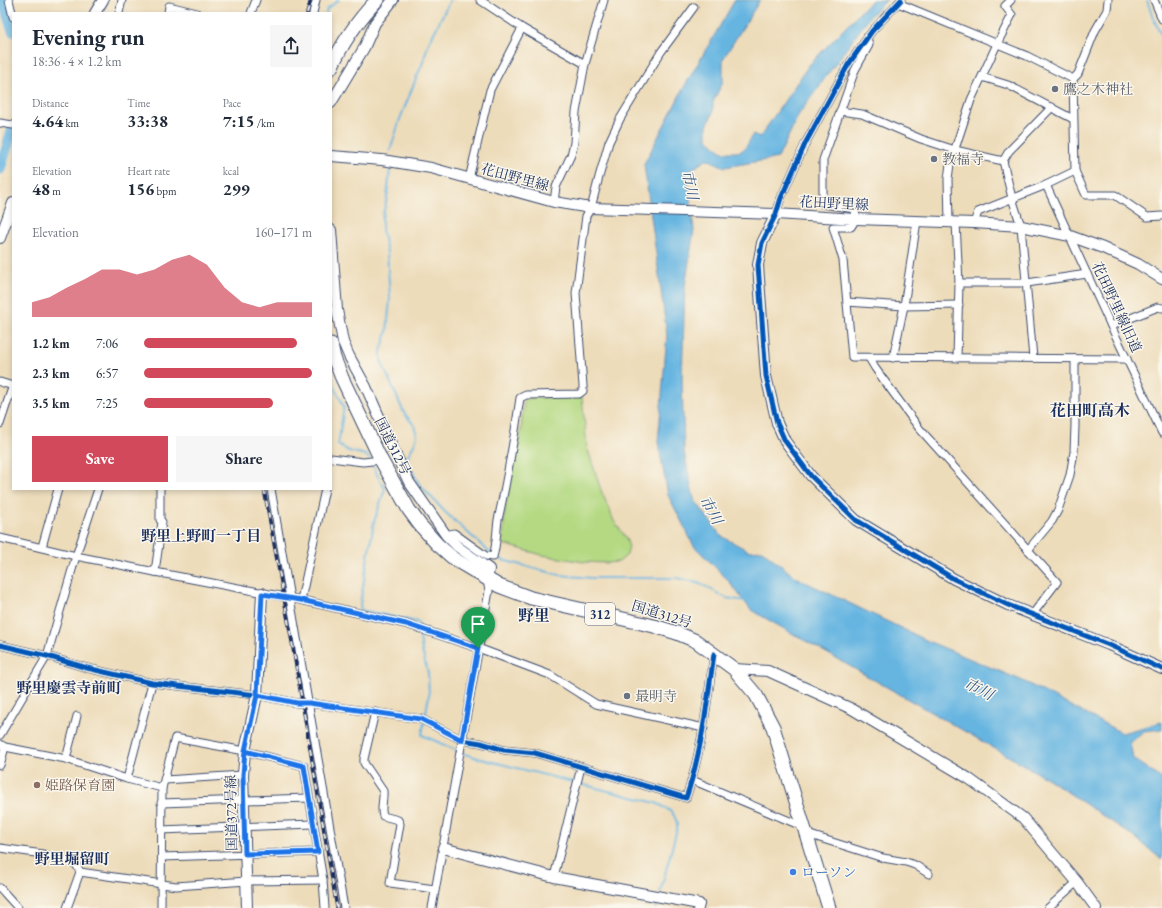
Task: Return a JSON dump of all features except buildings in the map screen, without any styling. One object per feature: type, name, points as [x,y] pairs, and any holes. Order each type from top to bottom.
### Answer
[{"type":"highway","points":[[332,66],[337,54],[353,28],[377,0]]},
{"type":"highway","name":"国道312号","points":[[332,349],[342,378],[381,460],[409,510],[437,544],[454,559],[487,580],[532,598],[654,626],[678,633],[696,641],[734,669],[756,695],[773,727],[830,908]]},
{"type":"street","points":[[9,0],[12,13]]},
{"type":"street","points":[[96,12],[103,0]]},
{"type":"street","points":[[119,12],[122,0]]},
{"type":"street","points":[[251,12],[256,0]]},
{"type":"street","points":[[313,12],[316,0]]},
{"type":"street","points":[[332,101],[364,48],[375,24],[393,0]]},
{"type":"street","points":[[480,0],[522,28],[585,64]]},
{"type":"street","points":[[554,202],[556,187],[571,155],[574,143],[576,112],[585,64],[604,0]]},
{"type":"street","points":[[957,358],[959,283],[948,179],[950,164],[971,100],[1012,15],[1005,6],[1010,0]]},
{"type":"street","points":[[1072,79],[1078,74],[1094,31],[1107,10],[1108,0]]},
{"type":"street","points":[[1154,0],[1162,19]]},
{"type":"street","points":[[1072,79],[1027,56],[900,2],[867,38],[848,65],[806,142],[773,214],[762,243],[758,265],[766,376],[777,423],[785,441],[811,476],[856,520],[954,579],[1008,605],[1109,645],[1162,669]]},
{"type":"street","points":[[168,12],[169,6],[193,12]]},
{"type":"street","points":[[446,535],[454,533],[486,556],[492,557],[496,547],[498,524],[511,459],[520,398],[526,395],[579,394],[583,391],[576,294],[586,216],[595,208],[599,177],[609,142],[620,119],[661,52],[694,7]]},
{"type":"street","points":[[468,179],[490,90],[522,28]]},
{"type":"street","points":[[867,38],[869,45],[855,70],[824,160],[823,204],[855,209],[856,218],[851,227],[833,227],[843,260],[852,357],[1127,359]]},
{"type":"street","points":[[982,77],[1008,85],[1073,119]]},
{"type":"street","points":[[1072,79],[1075,171],[1086,195],[1115,196],[1147,217],[1162,216]]},
{"type":"street","points":[[1033,358],[1021,226],[1012,198],[1004,161],[1010,151],[1052,108]]},
{"type":"street","points":[[840,111],[862,114],[921,139],[955,150],[1004,161]]},
{"type":"street","name":"花田野里線","points":[[332,156],[382,160],[431,168],[554,202],[595,208],[773,214],[1021,226],[1070,236],[1102,248],[1138,264],[1162,279]]},
{"type":"street","points":[[974,223],[978,212],[1046,185],[1075,171]]},
{"type":"street","name":"花田野里線旧道","points":[[1046,185],[1162,433]]},
{"type":"street","points":[[0,238],[3,220],[12,205]]},
{"type":"street","points":[[892,358],[904,306],[918,221]]},
{"type":"street","points":[[332,243],[337,310],[343,342],[366,387],[409,482],[446,535],[458,547],[489,569],[487,580],[489,591],[432,908]]},
{"type":"street","points":[[959,283],[1027,283],[1087,274]]},
{"type":"street","points":[[847,302],[904,306],[959,305]]},
{"type":"street","points":[[1111,326],[1158,307],[1162,308]]},
{"type":"street","points":[[869,358],[919,428],[1057,582],[1032,615]]},
{"type":"street","points":[[1028,550],[1052,521],[1058,510],[1070,475],[1074,452],[1075,359]]},
{"type":"street","points":[[0,382],[12,385]]},
{"type":"street","points":[[0,424],[12,388]]},
{"type":"street","points":[[332,459],[363,462],[381,460]]},
{"type":"street","points":[[42,547],[58,490]]},
{"type":"street","points":[[0,735],[47,656],[76,556],[98,490]]},
{"type":"street","points":[[155,572],[162,522],[160,520],[160,490]]},
{"type":"street","points":[[271,490],[344,908]]},
{"type":"street","points":[[301,600],[325,490]]},
{"type":"street","points":[[0,538],[76,556],[262,594],[301,600],[406,624],[478,648],[550,676],[596,704],[704,728]]},
{"type":"street","name":"国道372号線","points":[[247,908],[243,775],[245,751],[257,695],[262,594]]},
{"type":"street","points":[[0,645],[47,656],[87,668],[152,683],[257,695],[297,703],[309,703],[421,719],[462,740],[481,743],[504,750],[535,753],[686,798],[692,780],[704,728],[714,654]]},
{"type":"street","points":[[734,669],[768,671],[852,709],[968,778],[1022,818],[1077,882],[1096,908]]},
{"type":"street","points":[[127,779],[152,683]]},
{"type":"street","points":[[375,712],[364,763],[383,791],[383,816],[398,820],[400,824],[390,883],[435,889]]},
{"type":"street","points":[[66,759],[77,716]]},
{"type":"street","points":[[161,908],[162,788],[175,738],[245,751],[304,766],[323,880],[325,908]]},
{"type":"street","points":[[0,765],[2,746],[66,759],[127,779],[162,788]]},
{"type":"street","points":[[554,877],[581,767]]},
{"type":"street","points":[[165,780],[243,775]]},
{"type":"street","points":[[692,780],[806,831],[884,858],[915,865],[929,874]]},
{"type":"street","points":[[161,803],[309,798]]},
{"type":"street","points":[[161,830],[313,824]]},
{"type":"street","points":[[0,848],[43,854],[76,864],[80,872],[67,908]]},
{"type":"street","points":[[443,848],[554,877],[698,904],[698,908]]},
{"type":"street","points":[[162,857],[318,852]]},
{"type":"street","points":[[80,872],[176,886],[247,881],[323,880]]},
{"type":"street","points":[[1048,908],[1077,882]]},
{"type":"street","points":[[0,888],[18,908]]},
{"type":"green space","points":[[582,397],[587,447],[601,490],[614,521],[626,538],[629,547],[627,555],[619,562],[584,562],[542,555],[503,544],[504,519],[509,485],[521,431],[524,400],[526,398]]},
{"type":"water","name":"市川","points":[[735,0],[760,0],[723,59],[723,81],[713,102],[713,112],[707,126],[707,138],[722,152],[739,152],[745,148],[753,134],[760,137],[809,65],[872,0],[887,0],[870,16],[799,114],[778,158],[725,167],[707,159],[687,173],[694,230],[685,286],[682,379],[684,452],[694,499],[721,536],[749,551],[762,550],[795,577],[930,642],[1023,681],[1122,733],[1162,722],[1162,729],[1144,731],[1130,742],[1133,759],[1162,779],[1162,860],[1136,838],[1045,777],[751,610],[727,579],[694,546],[668,495],[658,442],[667,335],[644,164],[683,89]]},
{"type":"waterway","points":[[0,0],[4,4],[12,28]]},
{"type":"waterway","points":[[326,12],[327,9],[339,0]]},
{"type":"waterway","points":[[390,151],[400,119],[422,65],[428,45],[450,0]]},
{"type":"waterway","points":[[1147,0],[1153,18],[1162,36]]},
{"type":"waterway","points":[[0,169],[12,131]]},
{"type":"waterway","points":[[390,170],[387,198],[382,218],[382,230],[387,252],[390,298],[387,332],[381,351],[381,361],[404,413],[414,425],[417,435],[415,443],[408,455],[408,463],[419,484],[445,512],[488,551],[502,560],[560,575],[591,578],[676,578],[703,585],[726,598],[746,601]]},
{"type":"waterway","points":[[332,381],[344,407],[338,445],[349,451],[366,455],[369,459]]},
{"type":"waterway","points":[[371,463],[385,489],[374,522],[360,604],[361,610],[418,622],[419,626]]},
{"type":"waterway","points":[[419,630],[422,651],[428,673],[429,695],[425,718]]},
{"type":"waterway","points":[[424,723],[422,735],[458,751]]},
{"type":"waterway","points":[[462,753],[656,803],[665,807],[676,819],[677,829],[660,893]]},
{"type":"waterway","points":[[656,908],[659,899]]},
{"type":"railway","points":[[307,12],[311,0]]},
{"type":"railway","points":[[264,490],[292,642],[337,908]]},
{"type":"cycle path","points":[[901,0],[872,31],[848,65],[806,142],[781,198],[776,214],[762,243],[758,265],[766,376],[777,423],[785,441],[811,476],[856,520],[954,579],[1008,605],[1109,645],[1162,669]]},
{"type":"cycle path","points":[[0,645],[47,656],[87,668],[152,683],[257,695],[297,703],[309,703],[421,719],[462,740],[481,743],[504,750],[535,753],[686,798],[692,780],[700,744],[714,654]]},
{"type":"place","name":"鷹之木神社","points":[[1055,89]]},
{"type":"place","name":"教福寺","points":[[934,159]]},
{"type":"place","name":"最明寺","points":[[627,696]]},
{"type":"place","name":"姫路保育園","points":[[37,785]]},
{"type":"place","name":"ローソン","points":[[793,872]]},
{"type":"district","name":"花田町高木","points":[[1090,410]]},
{"type":"district","name":"野里上野町一丁目","points":[[201,536]]},
{"type":"district","name":"野里","points":[[534,615]]},
{"type":"district","name":"野里慶雲寺前町","points":[[69,688]]},
{"type":"district","name":"野里堀留町","points":[[72,859]]},
{"type":"route","points":[[478,648],[406,624],[301,600],[262,594],[257,695],[245,751],[304,766],[318,852],[245,854],[243,775],[245,751],[257,695],[297,703],[309,703],[421,719],[462,740],[478,648]]}]
